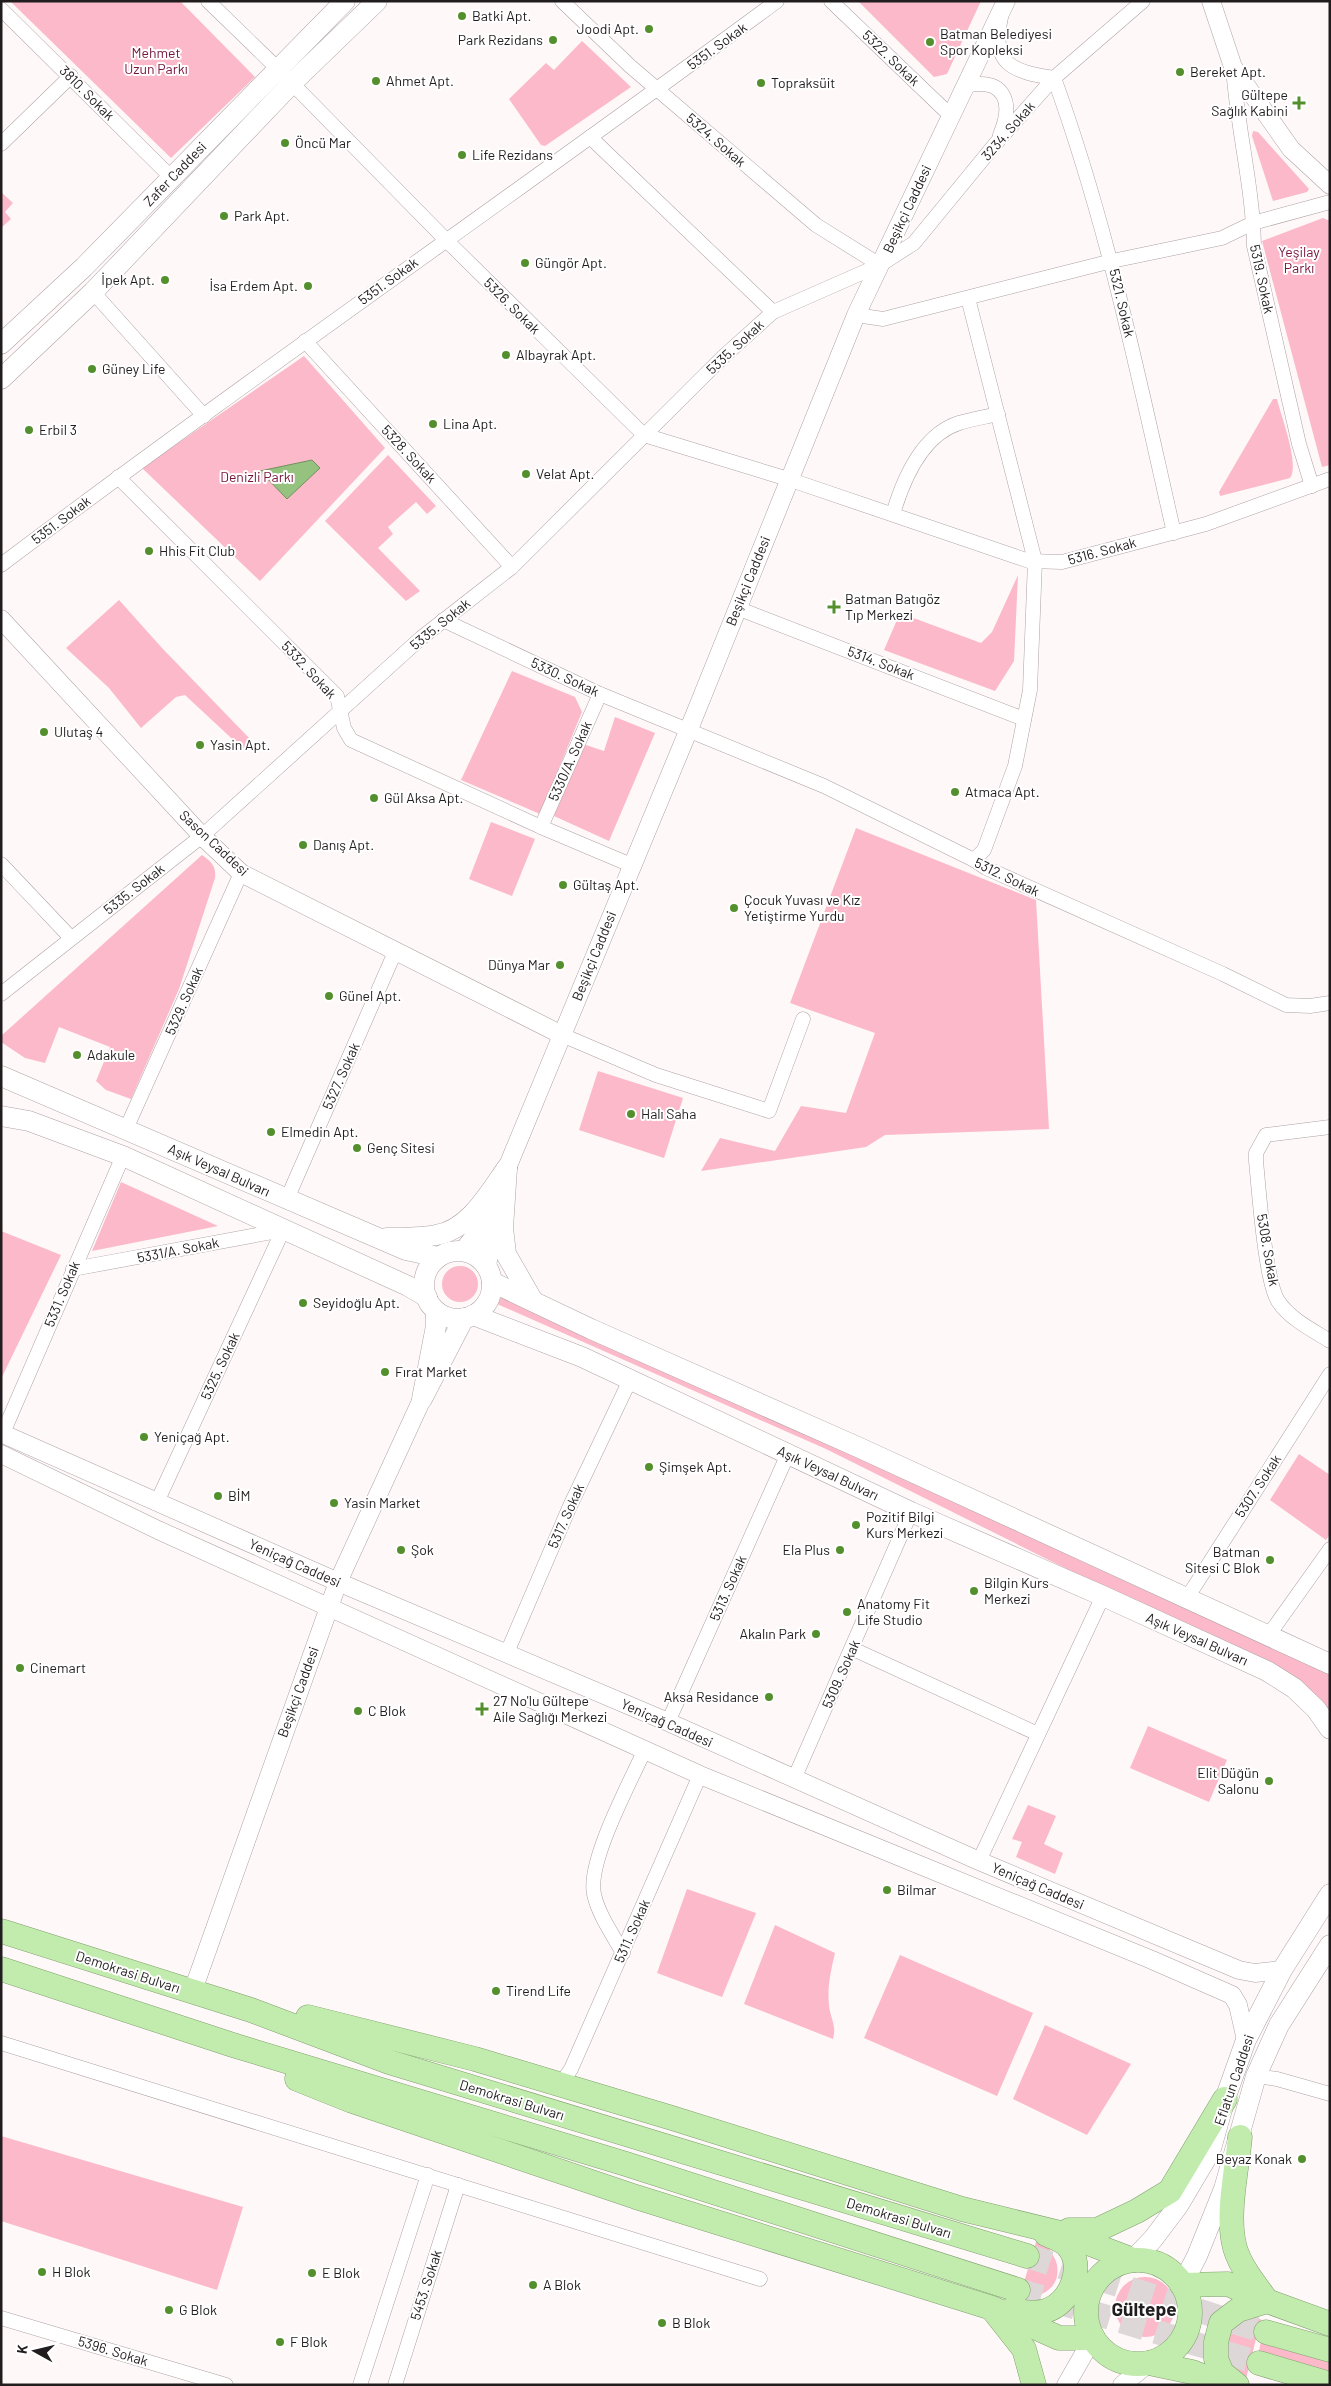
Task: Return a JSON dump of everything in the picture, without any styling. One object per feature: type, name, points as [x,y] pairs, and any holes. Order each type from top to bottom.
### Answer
[{"type":"highway","name":"Demokrasi Bulvarı","points":[[1,1931],[192,1993],[251,2010],[389,2062],[1027,2256]]},
{"type":"highway","name":"Demokrasi Bulvarı","points":[[1,1968],[236,2046],[626,2164],[1018,2290]]},
{"type":"highway","points":[[251,2010],[300,2015],[475,2059],[672,2118],[962,2209],[1031,2225],[1092,2244],[1133,2260],[1156,2263],[1171,2272],[1182,2285],[1188,2298],[1190,2312],[1188,2326],[1183,2339],[1168,2354],[1149,2363]]},
{"type":"highway","points":[[236,2046],[294,2077],[352,2101],[636,2197],[992,2308],[1059,2338],[1093,2338]]},
{"type":"highway","points":[[1031,2225],[1074,2231],[1098,2230],[1137,2211],[1170,2191],[1225,2099]]},
{"type":"highway","points":[[1240,2137],[1232,2222],[1235,2248],[1243,2267],[1267,2301]]},
{"type":"highway","points":[[992,2308],[1033,2313],[1046,2311],[1058,2305],[1067,2296],[1073,2284],[1074,2264],[1066,2245],[1031,2225]]},
{"type":"highway","points":[[1133,2260],[1121,2263],[1109,2270],[1098,2279],[1091,2291],[1087,2304],[1087,2318],[1093,2338],[1106,2352],[1123,2362],[1149,2363],[1192,2372],[1224,2385]]},
{"type":"highway","points":[[1182,2285],[1228,2284],[1267,2301],[1330,2324]]},
{"type":"highway","points":[[1236,2385],[1222,2373],[1216,2358],[1216,2342],[1222,2323],[1238,2310],[1267,2301]]},
{"type":"highway","points":[[992,2308],[1024,2349],[1034,2385]]},
{"type":"highway","points":[[1266,2332],[1330,2350]]},
{"type":"highway","points":[[1259,2363],[1330,2384]]},
{"type":"main road","name":"Zafer Caddesi","points":[[1,344],[84,267],[277,68],[345,1]]},
{"type":"main road","points":[[1,379],[93,292],[292,83],[377,1]]},
{"type":"main road","name":"Aşık Veysal Bulvarı","points":[[1,1076],[406,1250],[438,1257],[453,1251],[464,1251]]},
{"type":"main road","name":"Aşık Veysal Bulvarı","points":[[1,1116],[29,1121],[123,1156],[408,1286],[446,1317],[469,1317],[582,1357],[911,1512],[1103,1596],[1266,1671],[1294,1688],[1326,1722]]},
{"type":"main road","points":[[377,1238],[438,1235],[463,1223],[480,1205],[507,1168]]},
{"type":"main road","points":[[507,1168],[503,1228],[506,1254],[534,1302]]},
{"type":"main road","name":"Beşikçi Caddesi","points":[[464,1251],[477,1232],[507,1168]]},
{"type":"main road","name":"Beşikçi Caddesi","points":[[489,1274],[507,1168]]},
{"type":"main road","points":[[464,1251],[474,1255],[489,1274],[534,1302],[860,1448],[1330,1664]]},
{"type":"main road","points":[[431,1304],[424,1281],[427,1270],[438,1257]]},
{"type":"main road","points":[[469,1317],[486,1304],[491,1294],[489,1274]]},
{"type":"main road","name":"Beşikçi Caddesi","points":[[422,1399],[436,1326],[431,1304]]},
{"type":"main road","name":"Beşikçi Caddesi","points":[[422,1399],[469,1317]]},
{"type":"main road","name":"Eflatun Caddesi","points":[[1133,2260],[1153,2239],[1178,2206],[1210,2152],[1225,2099],[1246,2040],[1282,1970],[1330,1894]]},
{"type":"main road","name":"Eflatun Caddesi","points":[[1182,2285],[1197,2256],[1224,2189],[1256,2076],[1279,2025],[1330,1945]]},
{"type":"street","name":"5326. Sokak","points":[[208,1],[644,435],[788,479]]},
{"type":"street","name":"5324. Sokak","points":[[562,1],[630,66],[816,225],[880,265]]},
{"type":"street","name":"5351. Sokak","points":[[1,565],[305,341],[590,138],[777,1]]},
{"type":"street","name":"5322. Sokak","points":[[832,1],[951,116]]},
{"type":"street","name":"3234. Sokak","points":[[880,265],[914,243],[997,142],[1054,78],[1143,1]]},
{"type":"street","name":"Beşikçi Caddesi","points":[[507,1168],[689,729],[788,479],[856,315],[1005,2]]},
{"type":"street","points":[[1005,2],[999,28],[1000,48],[1004,61],[1012,68],[1027,74],[1054,78]]},
{"type":"street","points":[[1210,3],[1233,67],[1291,149],[1330,185]]},
{"type":"street","name":"3810. Sokak","points":[[1,9],[71,76],[172,178]]},
{"type":"street","name":"5319. Sokak","points":[[1233,67],[1236,112],[1253,223],[1254,246],[1299,444],[1312,486]]},
{"type":"street","points":[[1,144],[71,76]]},
{"type":"street","name":"5321. Sokak","points":[[1054,78],[1070,120],[1112,261],[1174,532]]},
{"type":"street","points":[[965,86],[975,84],[992,86],[1004,95],[1007,107],[1006,122],[997,142]]},
{"type":"street","points":[[590,138],[773,312]]},
{"type":"street","points":[[856,315],[883,319],[1112,261],[1222,238],[1253,223],[1330,202]]},
{"type":"street","name":"5335. Sokak","points":[[1,994],[202,836],[341,709],[443,620],[512,567],[723,357],[773,312],[880,265]]},
{"type":"street","points":[[93,292],[204,416]]},
{"type":"street","points":[[968,298],[1035,561],[1030,690],[1015,766],[984,850],[974,860]]},
{"type":"street","name":"5328. Sokak","points":[[305,341],[512,567]]},
{"type":"street","points":[[893,514],[899,495],[925,446],[938,435],[958,423],[998,414]]},
{"type":"street","name":"5332. Sokak","points":[[118,477],[337,696],[344,728],[351,740],[541,828],[631,865]]},
{"type":"street","name":"5316. Sokak","points":[[788,479],[1035,561],[1062,562],[1206,524],[1330,479]]},
{"type":"street","name":"5314. Sokak","points":[[737,608],[1024,719]]},
{"type":"street","name":"Sason Caddesi","points":[[1,619],[202,836],[241,873],[562,1035]]},
{"type":"street","name":"5330. Sokak","points":[[443,620],[600,694],[689,729]]},
{"type":"street","name":"5330/A. Sokak","points":[[541,828],[600,694]]},
{"type":"street","name":"5312. Sokak","points":[[689,729],[824,786],[974,860],[986,868],[1223,974],[1286,1005],[1310,1006],[1330,1002]]},
{"type":"street","points":[[1,864],[70,938]]},
{"type":"street","name":"5329. Sokak","points":[[126,1129],[241,873]]},
{"type":"street","name":"5327. Sokak","points":[[287,1199],[395,952]]},
{"type":"street","points":[[562,1035],[656,1075],[769,1111],[803,1019]]},
{"type":"street","name":"5308. Sokak","points":[[1330,1126],[1266,1135],[1256,1153],[1269,1271],[1278,1300],[1296,1319],[1330,1341]]},
{"type":"street","name":"5331. Sokak","points":[[2,1433],[123,1156]]},
{"type":"street","name":"5331/A. Sokak","points":[[73,1269],[283,1230]]},
{"type":"street","name":"5325. Sokak","points":[[158,1502],[283,1230]]},
{"type":"street","name":"5307. Sokak","points":[[1186,1598],[1330,1374]]},
{"type":"street","name":"5317. Sokak","points":[[506,1655],[570,1506],[630,1380]]},
{"type":"street","name":"Beşikçi Caddesi","points":[[192,1993],[338,1582],[422,1399]]},
{"type":"street","name":"Yeniçağ Caddesi","points":[[2,1433],[506,1655],[668,1722],[979,1862],[1239,1970],[1255,1973],[1282,1970]]},
{"type":"street","name":"Yeniçağ Caddesi","points":[[1,1454],[158,1530],[700,1775],[1232,1995],[1238,2005],[1246,2040]]},
{"type":"street","name":"5313. Sokak","points":[[668,1722],[788,1454]]},
{"type":"street","name":"5309. Sokak","points":[[794,1779],[911,1512]]},
{"type":"street","points":[[1268,1636],[1330,1549]]},
{"type":"street","points":[[979,1862],[1103,1596]]},
{"type":"street","points":[[853,1648],[1038,1734]]},
{"type":"street","points":[[623,1953],[598,1905],[594,1893],[594,1880],[601,1847],[645,1749]]},
{"type":"street","name":"5311. Sokak","points":[[560,2085],[571,2069],[700,1775]]},
{"type":"street","points":[[1,2043],[760,2279]]},
{"type":"street","points":[[1256,2076],[1277,2079],[1330,2094]]},
{"type":"street","points":[[360,2385],[428,2175]]},
{"type":"street","name":"5453. Sokak","points":[[394,2385],[458,2185]]},
{"type":"street","name":"5396. Sokak","points":[[1,2318],[226,2385]]},
{"type":"street","points":[[1066,2385],[1093,2338]]},
{"type":"street","points":[[1122,2385],[1149,2363]]},
{"type":"green space","name":"Mehmet Uzun Parkı","points":[[10,1],[180,1],[255,77],[171,158]]},
{"type":"green space","name":"Batman Belediyesi Spor Kopleksi","points":[[858,1],[981,1],[947,74],[934,77]]},
{"type":"green space","points":[[582,41],[631,87],[545,146],[541,145],[509,99],[546,63],[554,70]]},
{"type":"green space","points":[[1253,131],[1258,132],[1309,189],[1307,192],[1273,201],[1252,136]]},
{"type":"green space","points":[[1,192],[13,203],[5,212],[11,219],[1,228]]},
{"type":"green space","name":"Yeşilay Parkı","points":[[1323,218],[1330,221],[1330,465],[1322,467],[1262,241]]},
{"type":"green space","name":"Denizli Parkı","points":[[304,356],[385,448],[260,581],[142,468]]},
{"type":"green space","points":[[1273,399],[1277,399],[1286,428],[1293,463],[1290,478],[1220,496],[1219,492]]},
{"type":"green space","points":[[388,455],[436,506],[427,514],[416,502],[388,527],[393,534],[378,548],[420,591],[406,601],[325,521]]},
{"type":"green space","points":[[1018,575],[1014,661],[995,691],[884,650],[900,613],[981,643],[992,632]]},
{"type":"green space","points":[[119,600],[162,648],[251,740],[243,749],[185,695],[176,697],[141,728],[109,688],[66,648]]},
{"type":"green space","points":[[512,671],[575,697],[582,712],[540,814],[461,780]]},
{"type":"green space","points":[[615,717],[655,733],[609,841],[554,816],[583,744],[604,751]]},
{"type":"green space","points":[[491,822],[535,839],[512,896],[469,879]]},
{"type":"green space","points":[[856,828],[1036,900],[1049,1129],[885,1135],[866,1147],[701,1171],[720,1138],[775,1151],[801,1106],[846,1113],[875,1033],[790,1003]]},
{"type":"green space","points":[[202,855],[213,865],[215,878],[179,989],[131,1099],[106,1090],[96,1081],[110,1047],[59,1027],[45,1063],[25,1058],[1,1042],[1,1036]]},
{"type":"green space","name":"Halı Saha","points":[[598,1071],[683,1098],[664,1158],[579,1130]]},
{"type":"green space","points":[[121,1182],[218,1226],[92,1251]]},
{"type":"green space","points":[[1,1231],[61,1255],[1,1379]]},
{"type":"green space","points":[[460,1266],[473,1271],[478,1284],[473,1297],[460,1302],[447,1297],[442,1284],[447,1271]]},
{"type":"green space","points":[[502,1296],[828,1440],[1085,1563],[1330,1674],[1330,1714],[1250,1654],[1081,1576],[826,1449],[497,1304]]},
{"type":"green space","points":[[1299,1454],[1330,1475],[1330,1534],[1326,1540],[1270,1500]]},
{"type":"green space","points":[[1148,1726],[1227,1760],[1209,1802],[1130,1768]]},
{"type":"green space","points":[[1028,1805],[1056,1816],[1044,1844],[1063,1853],[1055,1874],[1016,1857],[1022,1842],[1012,1839]]},
{"type":"green space","points":[[687,1889],[756,1913],[722,1997],[657,1973]]},
{"type":"green space","points":[[775,1925],[835,1953],[829,1992],[834,2030],[833,2039],[744,2004]]},
{"type":"green space","points":[[900,1955],[1033,2013],[997,2096],[864,2038]]},
{"type":"green space","points":[[1045,2025],[1131,2064],[1087,2135],[1013,2099]]},
{"type":"green space","points":[[1,2136],[243,2207],[217,2290],[1,2221]]},
{"type":"green space","points":[[1036,2242],[1048,2247],[1055,2258],[1057,2265],[1056,2281],[1047,2291],[1041,2294],[1019,2299]]},
{"type":"green space","points":[[1145,2277],[1162,2282],[1170,2290],[1175,2307],[1170,2324],[1162,2332],[1145,2337],[1128,2332],[1120,2324],[1115,2307],[1120,2290],[1128,2282]]},
{"type":"green space","points":[[1248,2319],[1261,2319],[1246,2379],[1230,2369],[1226,2345],[1229,2334],[1233,2329]]},
{"type":"green space","points":[[1261,2341],[1330,2362],[1330,2374],[1259,2351]]},
{"type":"shaded area","points":[[312,460],[320,468],[287,499],[260,471]]},
{"type":"tunnel","points":[[1027,2256],[1266,2332]]},
{"type":"tunnel","points":[[1018,2290],[1259,2363]]},
{"type":"place","name":"Batki Apt.","points":[[462,16]]},
{"type":"place","name":"Joodi Apt.","points":[[649,29]]},
{"type":"place","name":"Park Rezidans","points":[[553,40]]},
{"type":"place","name":"Batman Belediyesi Spor Kopleksi","points":[[930,42]]},
{"type":"place","name":"Bereket Apt.","points":[[1180,72]]},
{"type":"place","name":"Ahmet Apt.","points":[[376,81]]},
{"type":"place","name":"Topraksüit","points":[[761,83]]},
{"type":"place","name":"Gültepe Sağlık Kabini","points":[[1299,103]]},
{"type":"place","name":"Öncü Mar","points":[[285,143]]},
{"type":"place","name":"Life Rezidans","points":[[462,155]]},
{"type":"place","name":"Park Apt.","points":[[224,216]]},
{"type":"place","name":"Güngör Apt.","points":[[525,263]]},
{"type":"place","name":"İpek Apt.","points":[[165,280]]},
{"type":"place","name":"İsa Erdem Apt.","points":[[308,286]]},
{"type":"place","name":"Albayrak Apt.","points":[[506,355]]},
{"type":"place","name":"Güney Life","points":[[92,369]]},
{"type":"place","name":"Lina Apt.","points":[[433,424]]},
{"type":"place","name":"Erbil 3","points":[[29,430]]},
{"type":"place","name":"Velat Apt.","points":[[526,474]]},
{"type":"place","name":"Hhis Fit Club","points":[[149,551]]},
{"type":"place","name":"Batman Batıgöz Tıp Merkezi","points":[[834,607]]},
{"type":"place","name":"Ulutaş 4","points":[[44,732]]},
{"type":"place","name":"Yasin Apt.","points":[[200,745]]},
{"type":"place","name":"Atmaca Apt.","points":[[955,792]]},
{"type":"place","name":"Gül Aksa Apt.","points":[[374,798]]},
{"type":"place","name":"Danış Apt.","points":[[303,845]]},
{"type":"place","name":"Gültaş Apt.","points":[[563,885]]},
{"type":"place","name":"Çocuk Yuvası ve Kız Yetiştirme Yurdu","points":[[734,908]]},
{"type":"place","name":"Dünya Mar","points":[[560,965]]},
{"type":"place","name":"Günel Apt.","points":[[329,996]]},
{"type":"place","name":"Adakule","points":[[77,1055]]},
{"type":"place","name":"Halı Saha","points":[[631,1114]]},
{"type":"place","name":"Elmedin Apt.","points":[[271,1132]]},
{"type":"place","name":"Genç Sitesi","points":[[357,1148]]},
{"type":"place","name":"Seyidoğlu Apt.","points":[[303,1303]]},
{"type":"place","name":"Fırat Market","points":[[385,1372]]},
{"type":"place","name":"Yeniçağ Apt.","points":[[144,1437]]},
{"type":"place","name":"Şimşek Apt.","points":[[649,1467]]},
{"type":"place","name":"BİM","points":[[218,1496]]},
{"type":"place","name":"Yasin Market","points":[[334,1503]]},
{"type":"place","name":"Pozitif Bilgi Kurs Merkezi","points":[[856,1525]]},
{"type":"place","name":"Şok","points":[[401,1550]]},
{"type":"place","name":"Ela Plus","points":[[840,1550]]},
{"type":"place","name":"Batman Sitesi C Blok","points":[[1270,1560]]},
{"type":"place","name":"Bilgin Kurs Merkezi","points":[[974,1591]]},
{"type":"place","name":"Anatomy Fit Life Studio","points":[[847,1612]]},
{"type":"place","name":"Akalın Park","points":[[816,1634]]},
{"type":"place","name":"Cinemart","points":[[20,1668]]},
{"type":"place","name":"Aksa Residance","points":[[769,1697]]},
{"type":"place","name":"27 No'lu Gültepe Aile Sağlığı Merkezi","points":[[482,1709]]},
{"type":"place","name":"C Blok","points":[[358,1711]]},
{"type":"place","name":"Elit Düğün Salonu","points":[[1269,1781]]},
{"type":"place","name":"Bilmar","points":[[887,1890]]},
{"type":"place","name":"Tirend Life","points":[[496,1991]]},
{"type":"place","name":"Beyaz Konak","points":[[1302,2159]]},
{"type":"place","name":"H Blok","points":[[42,2272]]},
{"type":"place","name":"E Blok","points":[[312,2273]]},
{"type":"place","name":"A Blok","points":[[533,2285]]},
{"type":"place","name":"G Blok","points":[[169,2310]]},
{"type":"place","name":"B Blok","points":[[662,2323]]},
{"type":"place","name":"F Blok","points":[[280,2342]]},
{"type":"district","name":"Gültepe","points":[[1144,2309]]}]
